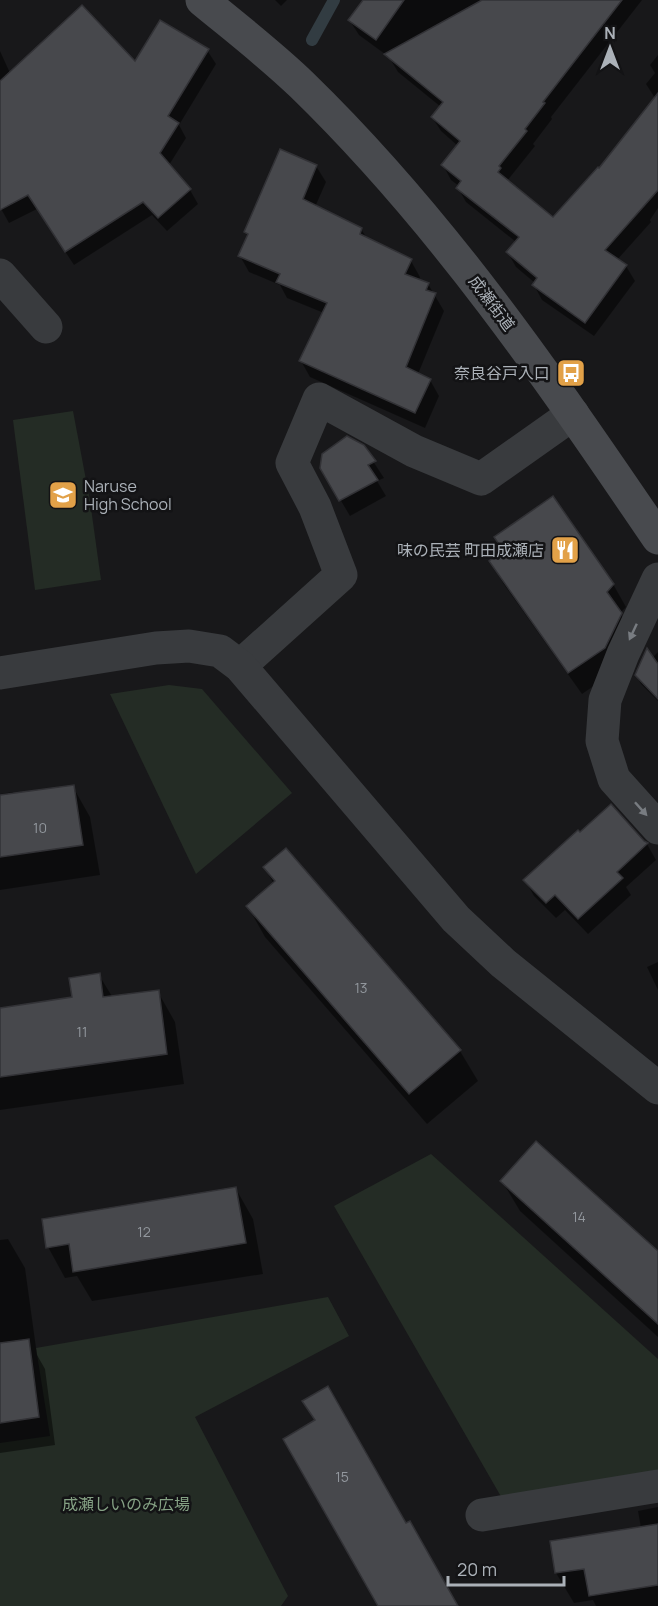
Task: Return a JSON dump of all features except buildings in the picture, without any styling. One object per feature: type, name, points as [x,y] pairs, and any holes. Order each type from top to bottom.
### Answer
[{"type":"main road","name":"成瀬街道","points":[[202,0],[303,86],[381,167],[433,226],[504,318],[655,525]]},
{"type":"street","points":[[0,275],[46,327]]},
{"type":"street","points":[[240,666],[341,575],[315,507],[292,463],[319,399],[414,451],[481,479],[573,414]]},
{"type":"street","points":[[658,579],[623,654],[605,700],[602,741],[614,779],[658,828]]},
{"type":"street","points":[[0,673],[156,648],[189,646],[220,651],[240,666],[456,919],[503,963],[658,1088]]},
{"type":"street","points":[[482,1515],[658,1486]]},
{"type":"green space","points":[[73,411],[90,501],[101,580],[35,590],[13,420]]},
{"type":"green space","points":[[169,685],[202,689],[292,793],[196,874],[110,694]]},
{"type":"green space","points":[[431,1154],[658,1359],[658,1476],[503,1500],[334,1206]]},
{"type":"green space","name":"成瀬しいのみ広場","points":[[328,1297],[349,1336],[195,1417],[288,1596],[281,1606],[0,1606],[0,1443],[50,1436],[36,1348]]},
{"type":"waterway","points":[[312,40],[334,0]]},
{"type":"place","name":"奈良谷戸入口","points":[[571,373]]},
{"type":"place","name":"Naruse High School","points":[[63,495]]},
{"type":"place","name":"味の民芸 町田成瀬店","points":[[565,550]]}]
